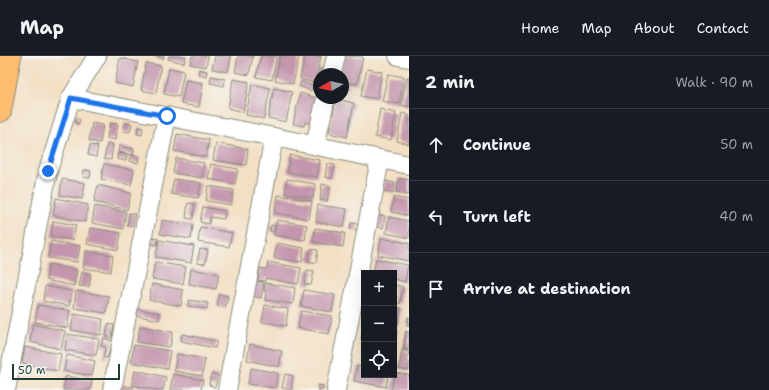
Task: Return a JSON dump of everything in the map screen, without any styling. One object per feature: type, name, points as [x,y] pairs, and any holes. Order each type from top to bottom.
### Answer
[{"type":"main road","points":[[0,111],[10,56]]},
{"type":"street","points":[[6,390],[48,171],[71,98],[97,56]]},
{"type":"street","points":[[333,68],[336,56]]},
{"type":"street","points":[[398,56],[409,58]]},
{"type":"street","points":[[71,98],[315,145],[409,165]]},
{"type":"street","points":[[315,145],[325,104]]},
{"type":"street","points":[[112,390],[167,116]]},
{"type":"street","points":[[227,390],[274,137]]},
{"type":"street","points":[[336,390],[380,159]]},
{"type":"building","points":[[154,56],[164,56],[163,59]]},
{"type":"building","points":[[169,56],[186,56],[184,63],[168,59]]},
{"type":"building","points":[[192,56],[208,56],[206,67],[190,64]]},
{"type":"building","points":[[215,56],[231,56],[228,72],[212,69]]},
{"type":"building","points":[[238,56],[253,56],[249,75],[235,72]]},
{"type":"building","points":[[261,56],[277,56],[272,80],[256,77]]},
{"type":"building","points":[[280,56],[299,56],[293,84],[275,80]]},
{"type":"building","points":[[305,56],[321,56],[318,68],[313,68],[313,82],[300,79]]},
{"type":"building","points":[[344,56],[363,57],[357,84],[349,83],[349,68],[342,68]]},
{"type":"building","points":[[120,58],[138,62],[133,87],[115,83]]},
{"type":"building","points":[[146,63],[161,66],[156,93],[141,90]]},
{"type":"building","points":[[169,68],[184,71],[179,97],[164,94]]},
{"type":"building","points":[[199,69],[207,71],[206,76],[198,74]]},
{"type":"building","points":[[367,69],[382,72],[377,99],[361,96]]},
{"type":"building","points":[[388,74],[404,77],[399,104],[382,101]]},
{"type":"building","points":[[211,76],[225,79],[224,86],[210,83]]},
{"type":"building","points":[[407,77],[409,77],[409,107],[401,105]]},
{"type":"building","points":[[233,79],[249,82],[243,112],[228,108]]},
{"type":"building","points":[[186,80],[203,83],[199,107],[181,104]]},
{"type":"building","points":[[301,81],[313,86],[313,88],[311,91],[299,86]]},
{"type":"building","points":[[252,84],[270,88],[264,119],[246,115]]},
{"type":"building","points":[[274,88],[292,92],[286,122],[268,118]]},
{"type":"building","points":[[300,93],[313,97],[313,104],[316,104],[311,124],[305,122],[304,126],[293,124]]},
{"type":"building","points":[[349,102],[354,103],[347,137],[329,133],[335,104],[349,104]]},
{"type":"building","points":[[380,109],[396,113],[391,140],[375,137]]},
{"type":"building","points":[[402,113],[409,115],[409,144],[397,141]]},
{"type":"building","points":[[76,118],[80,120],[78,124],[75,123]]},
{"type":"building","points":[[92,123],[103,125],[100,143],[89,141]]},
{"type":"building","points":[[110,123],[118,124],[115,140],[107,138]]},
{"type":"building","points":[[125,123],[132,124],[130,132],[123,131]]},
{"type":"building","points":[[138,127],[143,128],[142,135],[137,134]]},
{"type":"building","points":[[177,134],[209,140],[206,157],[174,151]]},
{"type":"building","points":[[216,143],[248,149],[246,165],[213,160]]},
{"type":"building","points":[[107,144],[113,145],[111,160],[104,159]]},
{"type":"building","points":[[90,145],[98,146],[96,157],[88,155]]},
{"type":"building","points":[[119,146],[134,149],[133,155],[118,152]]},
{"type":"building","points":[[118,153],[127,155],[126,161],[117,159]]},
{"type":"building","points":[[131,155],[139,157],[138,163],[129,161]]},
{"type":"building","points":[[290,155],[320,160],[317,177],[287,172]]},
{"type":"building","points":[[176,158],[204,163],[202,178],[173,173]]},
{"type":"building","points":[[104,164],[134,170],[131,185],[101,179]]},
{"type":"building","points":[[211,164],[238,169],[235,184],[208,179]]},
{"type":"building","points":[[327,164],[335,165],[332,179],[325,177]]},
{"type":"building","points":[[84,170],[91,171],[90,178],[83,177]]},
{"type":"building","points":[[399,178],[409,180],[409,195],[396,192]]},
{"type":"building","points":[[62,179],[85,183],[82,199],[60,195]]},
{"type":"building","points":[[174,179],[201,183],[198,198],[171,194]]},
{"type":"building","points":[[287,179],[315,184],[313,198],[285,193]]},
{"type":"building","points":[[385,181],[395,183],[393,193],[383,191]]},
{"type":"building","points":[[322,184],[330,186],[327,201],[320,200]]},
{"type":"building","points":[[98,185],[131,193],[127,210],[94,202]]},
{"type":"building","points":[[208,186],[234,190],[231,205],[206,201]]},
{"type":"building","points":[[278,195],[312,201],[309,219],[275,213]]},
{"type":"building","points":[[394,197],[409,200],[409,216],[391,212]]},
{"type":"building","points":[[56,198],[88,205],[85,222],[53,215]]},
{"type":"building","points":[[188,203],[195,204],[193,219],[186,218]]},
{"type":"building","points":[[318,205],[347,209],[344,227],[316,222]]},
{"type":"building","points":[[95,206],[126,212],[123,229],[92,223]]},
{"type":"building","points":[[203,207],[225,211],[224,219],[210,217],[209,224],[200,222]]},
{"type":"building","points":[[129,213],[135,214],[133,226],[127,226]]},
{"type":"building","points":[[378,215],[385,216],[383,228],[376,227]]},
{"type":"building","points":[[389,217],[409,221],[409,238],[386,233]]},
{"type":"building","points":[[162,220],[193,225],[191,239],[160,234]]},
{"type":"building","points":[[277,220],[307,225],[305,240],[274,235]]},
{"type":"building","points":[[53,221],[76,225],[73,240],[51,237]]},
{"type":"building","points":[[351,223],[358,224],[357,230],[350,229]]},
{"type":"building","points":[[271,225],[275,226],[274,232],[270,231]]},
{"type":"building","points":[[200,227],[232,233],[229,247],[198,242]]},
{"type":"building","points":[[90,228],[121,233],[118,250],[87,244]]},
{"type":"building","points":[[315,228],[345,233],[343,247],[313,242]]},
{"type":"building","points":[[152,237],[158,238],[157,245],[151,244]]},
{"type":"building","points":[[381,238],[409,243],[409,261],[378,255]]},
{"type":"building","points":[[159,240],[194,246],[191,263],[156,257]]},
{"type":"building","points":[[51,241],[80,246],[77,262],[48,258]]},
{"type":"building","points":[[277,243],[304,248],[302,262],[274,258]]},
{"type":"building","points":[[200,249],[208,250],[205,264],[197,263]]},
{"type":"building","points":[[310,249],[318,250],[316,263],[308,261]]},
{"type":"building","points":[[86,251],[113,255],[111,272],[83,268]]},
{"type":"building","points":[[376,259],[408,265],[405,282],[397,280],[397,270],[374,270]]},
{"type":"building","points":[[155,262],[186,267],[183,284],[152,279]]},
{"type":"building","points":[[268,262],[301,268],[298,284],[265,278],[265,281],[258,280],[260,268],[267,269]]},
{"type":"building","points":[[49,264],[77,270],[74,286],[46,280]]},
{"type":"building","points":[[191,269],[219,274],[216,289],[189,284]]},
{"type":"building","points":[[307,270],[314,271],[311,285],[304,284]]},
{"type":"building","points":[[82,272],[91,274],[89,287],[79,286]]},
{"type":"building","points":[[249,280],[264,282],[261,298],[247,295]]},
{"type":"building","points":[[265,283],[295,288],[293,304],[265,300]]},
{"type":"building","points":[[152,284],[183,290],[181,306],[149,300]]},
{"type":"building","points":[[45,286],[72,291],[69,306],[43,301]]},
{"type":"building","points":[[397,286],[403,287],[400,304],[397,303]]},
{"type":"building","points":[[304,290],[335,295],[332,312],[301,306]]},
{"type":"building","points":[[76,291],[109,296],[106,313],[74,308]]},
{"type":"building","points":[[219,294],[228,296],[225,308],[217,306]]},
{"type":"building","points":[[189,300],[208,303],[207,309],[188,306]]},
{"type":"building","points":[[38,305],[70,311],[67,328],[35,322]]},
{"type":"building","points":[[265,305],[288,309],[286,326],[262,322]]},
{"type":"building","points":[[397,307],[401,308],[397,325]]},
{"type":"building","points":[[136,309],[160,313],[159,320],[134,315]]},
{"type":"building","points":[[301,311],[332,316],[329,334],[298,328]]},
{"type":"building","points":[[74,314],[103,319],[101,335],[71,330]]},
{"type":"building","points":[[408,317],[409,326],[407,326]]},
{"type":"building","points":[[33,324],[65,331],[61,349],[30,342]]},
{"type":"building","points":[[108,324],[114,325],[112,338],[106,336]]},
{"type":"building","points":[[140,326],[173,332],[170,347],[137,342]]},
{"type":"building","points":[[406,331],[409,332],[409,350],[403,349]]},
{"type":"building","points":[[67,334],[99,339],[96,355],[65,350]]},
{"type":"building","points":[[182,334],[217,341],[215,348],[181,341]]},
{"type":"building","points":[[104,338],[113,341],[107,358],[103,357],[106,347],[101,346]]},
{"type":"building","points":[[250,344],[282,351],[279,367],[247,360]]},
{"type":"building","points":[[134,345],[170,351],[167,369],[131,362]]},
{"type":"building","points":[[25,347],[61,354],[58,371],[22,363]]},
{"type":"building","points":[[402,350],[409,352],[407,361],[409,362],[409,371],[399,369]]},
{"type":"building","points":[[177,354],[205,359],[202,376],[174,371]]},
{"type":"building","points":[[67,355],[95,361],[92,376],[64,371]]},
{"type":"building","points":[[357,366],[361,367],[361,378],[388,378],[386,387],[354,381]]},
{"type":"building","points":[[251,368],[278,373],[275,388],[248,384]]},
{"type":"building","points":[[135,370],[166,377],[163,390],[132,385]]},
{"type":"building","points":[[397,373],[409,375],[409,390],[391,390],[394,378],[397,378]]},
{"type":"building","points":[[173,374],[203,380],[201,390],[170,390]]},
{"type":"building","points":[[211,374],[218,375],[215,387],[209,385]]},
{"type":"building","points":[[285,374],[293,376],[291,390],[282,388]]},
{"type":"building","points":[[66,376],[92,381],[90,390],[63,390]]},
{"type":"building","points":[[121,385],[133,387],[133,390],[120,390]]},
{"type":"building","points":[[318,385],[324,386],[323,390],[318,390]]},
{"type":"route","points":[[48,171],[71,98],[167,116]]}]
